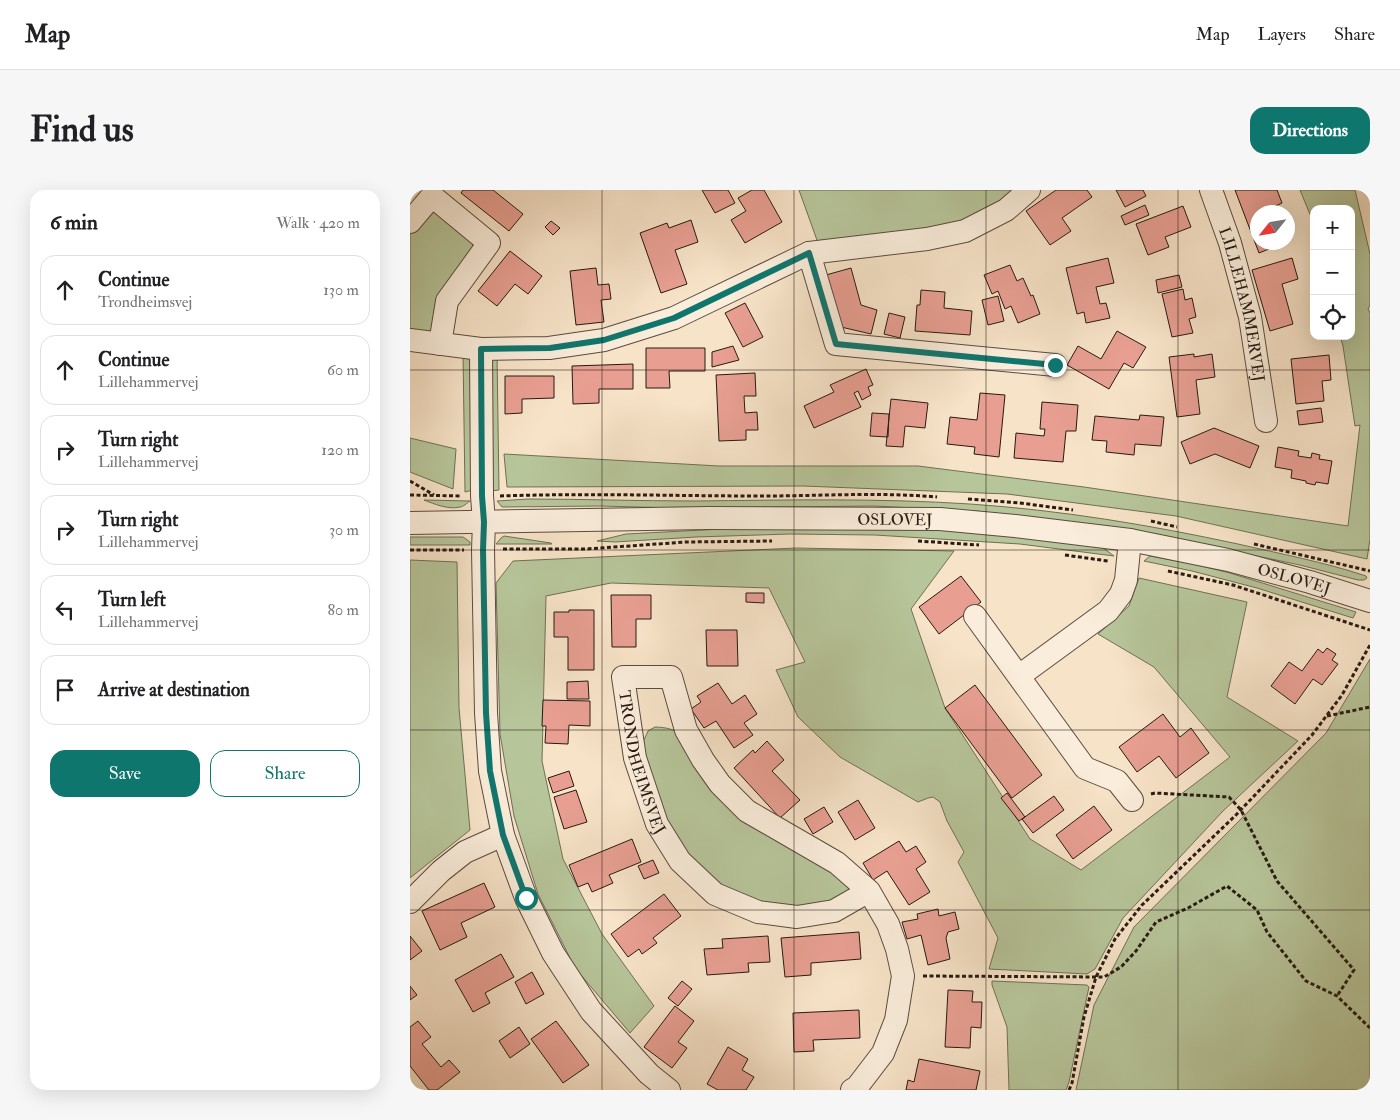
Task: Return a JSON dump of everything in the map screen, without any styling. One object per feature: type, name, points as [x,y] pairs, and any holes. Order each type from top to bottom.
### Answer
[{"type":"street","points":[[410,340],[481,349],[550,348],[604,340],[674,318],[809,253],[927,239],[965,231],[1006,210],[1030,190]]},
{"type":"street","name":"LILLEHAMMERVEJ","points":[[1211,190],[1230,243],[1250,317],[1266,421]]},
{"type":"street","points":[[410,222],[432,196],[489,242],[447,301],[440,344]]},
{"type":"street","points":[[809,253],[836,344],[1055,365]]},
{"type":"street","points":[[481,349],[486,713],[490,771],[503,835],[526,898],[553,953],[591,1011],[648,1074],[669,1090]]},
{"type":"street","name":"OSLOVEJ","points":[[410,523],[708,518],[940,519],[1130,540],[1228,560],[1310,582],[1370,601]]},
{"type":"street","points":[[1019,676],[1108,611],[1120,594],[1126,580],[1130,540]]},
{"type":"street","points":[[975,616],[1085,768],[1117,782],[1132,800]]},
{"type":"street","name":"TRONDHEIMSVEJ","points":[[852,1090],[883,1053],[896,1020],[903,976],[897,949],[888,924],[869,891],[838,863],[747,811],[720,784],[703,760],[686,730],[671,677],[623,677],[634,758],[657,824],[680,861],[715,894],[758,912],[797,917],[834,911],[869,891]]},
{"type":"street","points":[[410,902],[441,871],[465,852],[503,835]]},
{"type":"path","points":[[410,481],[434,495]]},
{"type":"path","points":[[410,550],[586,549],[686,542],[775,541]]},
{"type":"path","points":[[914,541],[984,546]]},
{"type":"path","points":[[1061,554],[1128,564]]},
{"type":"path","points":[[1162,569],[1233,586],[1370,630]]},
{"type":"path","points":[[1068,1090],[1072,1083],[1084,1017],[1096,977],[1115,939],[1142,905],[1241,810],[1312,736],[1342,695],[1370,645]]},
{"type":"path","points":[[1327,716],[1370,708]]},
{"type":"path","points":[[1132,800],[1155,793],[1229,797],[1241,810],[1278,881],[1354,970],[1337,996]]},
{"type":"path","points":[[903,976],[1104,977],[1121,967],[1136,951],[1156,922],[1188,908],[1227,886],[1257,910],[1267,932],[1306,981],[1337,996],[1370,1028]]},
{"type":"green space","points":[[799,190],[1017,190],[993,207],[953,224],[818,243]]},
{"type":"green space","points":[[1300,190],[1355,190],[1370,254],[1370,305],[1368,309],[1370,313],[1370,539],[1367,559],[1176,516],[1007,494],[803,486],[507,487],[504,454],[719,466],[918,466],[1084,487],[1348,526],[1360,425],[1355,426],[1341,340],[1355,340],[1355,205],[1310,205],[1310,214]]},
{"type":"green space","points":[[432,212],[440,213],[472,241],[473,249],[434,329],[428,334],[410,332],[410,230]]},
{"type":"green space","points":[[463,353],[471,360],[473,490],[465,492]]},
{"type":"green space","points":[[497,355],[499,490],[491,491],[490,362]]},
{"type":"green space","points":[[410,438],[456,449],[453,489],[410,472]]},
{"type":"green space","points":[[528,499],[694,501],[866,500],[936,502],[1037,510],[1105,519],[1205,537],[1318,562],[1366,576],[1367,578],[1358,580],[1300,565],[1185,541],[1098,526],[977,511],[874,506],[502,507],[497,501]]},
{"type":"green space","points":[[424,500],[470,501],[464,506],[451,508]]},
{"type":"green space","points":[[761,527],[933,529],[982,533],[1102,547],[1114,556],[1020,544],[875,535],[790,534],[615,542],[597,541],[626,534]]},
{"type":"green space","points":[[504,536],[551,543],[552,544],[496,544]]},
{"type":"green space","points":[[410,537],[463,537],[470,542],[470,545],[410,545]]},
{"type":"green space","points":[[796,548],[954,551],[911,609],[945,708],[1030,839],[1081,870],[1230,757],[1154,667],[1098,634],[1129,606],[1139,578],[1247,602],[1227,697],[1298,741],[1223,811],[1123,918],[1095,969],[1087,974],[989,969],[998,938],[958,862],[964,852],[947,821],[940,802],[933,797],[918,802],[840,757],[798,717],[776,670],[805,662],[769,588],[611,583],[546,596],[542,761],[563,859],[602,934],[654,1006],[630,1033],[575,968],[538,894],[514,816],[500,734],[496,583],[513,561]]},
{"type":"green space","points":[[1150,556],[1230,573],[1356,612],[1353,618],[1257,588],[1144,561]]},
{"type":"green space","points":[[410,560],[457,562],[459,708],[470,830],[410,878]]},
{"type":"green space","points":[[1370,659],[1370,1090],[1076,1090],[1094,1005],[1134,927],[1326,733]]},
{"type":"green space","points":[[655,727],[669,729],[678,734],[689,755],[844,877],[854,888],[830,905],[792,909],[739,899],[686,858],[653,791],[643,742],[648,731]]},
{"type":"green space","points":[[992,981],[1087,985],[1089,987],[1066,1090],[1009,1090],[1007,1027]]},
{"type":"building","points":[[463,190],[493,190],[523,214],[509,231],[461,193]]},
{"type":"building","points":[[702,190],[728,190],[735,203],[715,213]]},
{"type":"building","points":[[752,190],[764,190],[782,222],[745,243],[731,220],[746,211],[738,198]]},
{"type":"building","points":[[1056,190],[1087,190],[1092,197],[1062,218],[1071,231],[1050,245],[1026,211]]},
{"type":"building","points":[[1116,190],[1143,190],[1146,196],[1125,207]]},
{"type":"building","points":[[1235,190],[1277,190],[1282,203],[1278,205],[1250,205],[1250,229]]},
{"type":"building","points":[[1145,205],[1149,215],[1125,225],[1121,216]]},
{"type":"building","points":[[1183,206],[1191,227],[1165,237],[1169,247],[1148,255],[1136,224]]},
{"type":"building","points":[[691,220],[698,242],[675,250],[687,284],[661,293],[640,233],[667,223],[669,228]]},
{"type":"building","points":[[551,221],[560,228],[553,235],[545,227]]},
{"type":"building","points":[[510,251],[542,276],[528,294],[515,284],[497,306],[478,291]]},
{"type":"building","points":[[1108,258],[1114,283],[1096,287],[1100,304],[1106,303],[1110,318],[1086,323],[1084,312],[1077,314],[1066,268]]},
{"type":"building","points":[[1292,258],[1298,279],[1282,284],[1293,324],[1270,331],[1252,270]]},
{"type":"building","points":[[1010,265],[1017,281],[1023,278],[1031,296],[1033,295],[1040,314],[1018,323],[1011,306],[1005,309],[998,291],[992,294],[984,275]]},
{"type":"building","points":[[596,268],[598,285],[609,284],[611,299],[601,300],[604,322],[576,325],[570,271]]},
{"type":"building","points":[[851,268],[861,305],[877,310],[871,334],[841,327],[826,275]]},
{"type":"building","points":[[1179,275],[1182,287],[1158,293],[1156,280]]},
{"type":"building","points":[[1183,289],[1185,300],[1192,298],[1196,317],[1189,319],[1193,333],[1172,337],[1162,294]]},
{"type":"building","points":[[921,290],[945,292],[944,308],[972,311],[970,335],[915,331],[917,305],[920,305]]},
{"type":"building","points":[[998,296],[1004,321],[988,325],[982,300]]},
{"type":"building","points":[[745,303],[763,337],[743,347],[725,313]]},
{"type":"building","points":[[889,313],[905,317],[900,338],[884,334]]},
{"type":"building","points":[[1117,331],[1146,347],[1133,368],[1124,363],[1109,389],[1067,365],[1078,346],[1101,359]]},
{"type":"building","points":[[733,346],[739,360],[712,367],[712,352]]},
{"type":"building","points":[[646,348],[705,348],[705,371],[669,371],[670,388],[646,388]]},
{"type":"building","points":[[1194,354],[1194,357],[1212,354],[1215,377],[1196,380],[1200,414],[1177,417],[1169,357]]},
{"type":"building","points":[[1329,355],[1331,380],[1322,381],[1324,401],[1296,404],[1291,359]]},
{"type":"building","points":[[633,364],[633,389],[599,389],[599,403],[573,404],[572,366]]},
{"type":"building","points":[[866,369],[873,385],[868,387],[871,395],[862,400],[858,391],[854,393],[861,407],[814,428],[804,406],[834,392],[830,385]]},
{"type":"building","points":[[755,373],[756,396],[744,396],[745,413],[757,412],[758,430],[746,430],[746,440],[719,441],[716,375]]},
{"type":"building","points":[[505,376],[554,376],[554,398],[522,399],[522,413],[505,414]]},
{"type":"building","points":[[980,393],[1005,395],[999,457],[974,454],[975,447],[947,444],[950,417],[977,420]]},
{"type":"building","points":[[891,399],[928,403],[925,428],[905,426],[903,447],[886,446]]},
{"type":"building","points":[[1042,402],[1078,405],[1076,431],[1066,431],[1063,462],[1014,458],[1016,433],[1044,436],[1045,429],[1040,429]]},
{"type":"building","points":[[1321,408],[1323,422],[1299,425],[1297,411]]},
{"type":"building","points":[[872,413],[889,414],[888,437],[870,436]]},
{"type":"building","points":[[1140,415],[1164,417],[1161,446],[1135,444],[1134,455],[1106,452],[1107,441],[1092,440],[1095,416],[1139,420]]},
{"type":"building","points":[[1214,428],[1259,446],[1250,468],[1215,454],[1190,464],[1181,442]]},
{"type":"building","points":[[1278,447],[1299,451],[1298,456],[1311,458],[1312,453],[1320,455],[1319,459],[1332,461],[1328,484],[1316,482],[1315,485],[1306,483],[1306,481],[1291,478],[1292,470],[1275,467]]},
{"type":"building","points":[[961,576],[981,602],[939,634],[919,607]]},
{"type":"building","points":[[746,593],[764,593],[764,603],[746,602]]},
{"type":"building","points":[[611,595],[651,595],[651,619],[636,619],[636,647],[612,647]]},
{"type":"building","points":[[569,610],[594,610],[594,670],[568,670],[568,637],[554,637],[554,612],[569,612]]},
{"type":"building","points":[[706,630],[737,630],[738,666],[707,666]]},
{"type":"building","points":[[1327,648],[1336,654],[1332,660],[1338,664],[1322,685],[1313,679],[1295,704],[1271,686],[1289,662],[1302,671],[1318,649],[1323,653]]},
{"type":"building","points":[[588,681],[589,699],[567,699],[567,682]]},
{"type":"building","points":[[718,683],[732,704],[745,695],[757,714],[744,723],[753,735],[734,748],[716,721],[704,728],[691,709],[701,702],[697,696]]},
{"type":"building","points":[[975,685],[1042,775],[1012,798],[945,708]]},
{"type":"building","points":[[543,700],[590,701],[590,726],[569,725],[568,744],[545,743],[546,726],[542,726]]},
{"type":"building","points":[[1163,714],[1180,737],[1191,728],[1209,753],[1176,778],[1159,756],[1137,772],[1119,747]]},
{"type":"building","points":[[767,741],[784,760],[772,771],[800,800],[780,818],[734,768],[753,750],[755,753]]},
{"type":"building","points":[[569,771],[574,786],[553,793],[548,778]]},
{"type":"building","points":[[576,790],[587,822],[564,829],[554,797]]},
{"type":"building","points":[[1007,793],[1025,817],[1019,821],[1001,798]]},
{"type":"building","points":[[1054,796],[1064,810],[1033,833],[1022,819]]},
{"type":"building","points":[[858,800],[875,828],[855,840],[838,812]]},
{"type":"building","points":[[1094,806],[1112,830],[1073,859],[1056,835]]},
{"type":"building","points":[[824,807],[833,822],[813,834],[804,819]]},
{"type":"building","points":[[632,839],[641,862],[609,875],[613,883],[592,892],[588,883],[578,887],[569,865]]},
{"type":"building","points":[[899,841],[906,852],[916,846],[926,862],[916,869],[930,892],[909,905],[887,871],[873,880],[863,863]]},
{"type":"building","points":[[653,860],[659,873],[644,879],[638,866]]},
{"type":"building","points":[[484,883],[495,907],[461,923],[467,937],[440,950],[422,911]]},
{"type":"building","points":[[664,894],[681,916],[653,938],[657,943],[642,954],[639,949],[628,957],[611,934]]},
{"type":"building","points":[[938,909],[939,916],[955,912],[959,929],[948,932],[946,938],[950,959],[928,965],[921,935],[907,939],[902,922],[918,919],[917,914]]},
{"type":"building","points":[[859,932],[861,959],[811,963],[811,975],[785,977],[781,938]]},
{"type":"building","points":[[410,936],[422,951],[410,960]]},
{"type":"building","points":[[768,936],[770,962],[748,963],[749,972],[707,975],[704,949],[723,948],[722,939]]},
{"type":"building","points":[[501,954],[514,977],[485,993],[490,1003],[473,1012],[455,980]]},
{"type":"building","points":[[532,972],[544,994],[526,1004],[515,982]]},
{"type":"building","points":[[682,981],[692,989],[678,1006],[668,998]]},
{"type":"building","points":[[410,986],[417,995],[410,1000]]},
{"type":"building","points":[[948,990],[973,991],[972,1002],[982,1002],[981,1028],[971,1027],[970,1048],[945,1047]]},
{"type":"building","points":[[675,1006],[694,1021],[678,1042],[687,1048],[672,1068],[644,1047]]},
{"type":"building","points":[[859,1010],[860,1038],[813,1040],[814,1051],[794,1052],[793,1013]]},
{"type":"building","points":[[418,1021],[431,1037],[422,1044],[441,1067],[449,1060],[460,1072],[437,1090],[429,1090],[410,1066],[410,1027]]},
{"type":"building","points":[[556,1021],[589,1065],[563,1083],[531,1039]]},
{"type":"building","points":[[519,1027],[530,1044],[510,1058],[499,1041]]},
{"type":"building","points":[[728,1047],[748,1059],[742,1070],[754,1077],[746,1090],[718,1090],[707,1084]]},
{"type":"building","points":[[919,1059],[980,1071],[976,1090],[906,1090],[908,1080],[914,1082]]},
{"type":"route","points":[[526,898],[503,835],[490,771],[486,713],[481,349],[550,348],[604,340],[674,318],[809,253],[836,344],[1055,365]]}]
